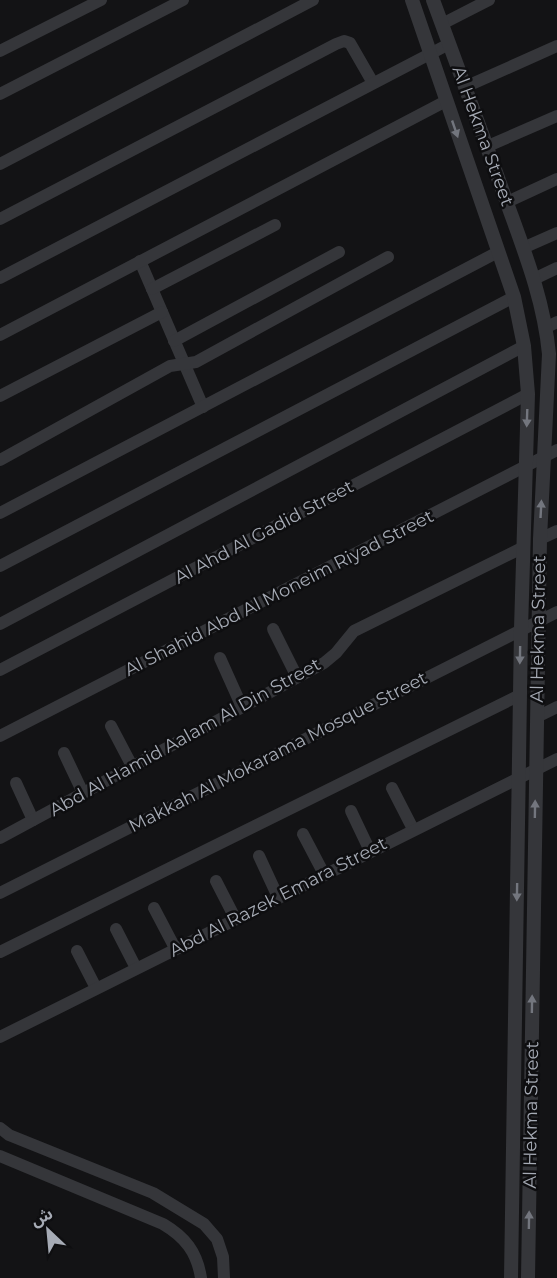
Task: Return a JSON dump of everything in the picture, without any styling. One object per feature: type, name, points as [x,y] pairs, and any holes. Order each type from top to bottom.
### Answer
[{"type":"street","points":[[0,51],[101,0]]},
{"type":"street","points":[[0,94],[183,0]]},
{"type":"street","points":[[0,164],[313,0]]},
{"type":"street","name":"Al Hekma Street","points":[[412,0],[514,297],[525,346],[528,394],[521,629],[511,1278]]},
{"type":"street","name":"Al Hekma Street","points":[[433,0],[552,324],[553,352],[540,540],[528,1278]]},
{"type":"street","points":[[442,24],[489,0]]},
{"type":"street","points":[[0,219],[336,44],[350,43],[373,83]]},
{"type":"street","points":[[0,278],[449,44]]},
{"type":"street","points":[[465,87],[557,46]]},
{"type":"street","points":[[0,335],[446,101]]},
{"type":"street","points":[[488,146],[557,116]]},
{"type":"street","points":[[507,202],[557,179]]},
{"type":"street","points":[[152,289],[275,225]]},
{"type":"street","points":[[524,248],[557,233]]},
{"type":"street","points":[[174,341],[339,252]]},
{"type":"street","points":[[0,513],[498,252]]},
{"type":"street","points":[[0,460],[170,366],[196,362],[388,257]]},
{"type":"street","points":[[140,261],[202,407]]},
{"type":"street","points":[[534,279],[557,268]]},
{"type":"street","points":[[0,566],[514,297]]},
{"type":"street","points":[[0,396],[162,312]]},
{"type":"street","points":[[0,624],[525,346]]},
{"type":"street","name":"Al Ahd Al Gadid Street","points":[[0,670],[528,394]]},
{"type":"street","name":"Al Shahid Abd Al Moneim Riyad Street","points":[[0,736],[557,450]]},
{"type":"street","points":[[540,540],[557,531]]},
{"type":"street","name":"Abd Al Hamid Aalam Al Din Street","points":[[0,838],[297,677],[336,653],[354,632],[524,548]]},
{"type":"street","name":"Makkah Al Mokarama Mosque Street","points":[[0,893],[557,612]]},
{"type":"street","points":[[273,629],[297,677]]},
{"type":"street","points":[[220,658],[242,706]]},
{"type":"street","points":[[0,952],[520,695]]},
{"type":"street","points":[[537,717],[557,707]]},
{"type":"street","points":[[111,726],[132,766]]},
{"type":"street","points":[[64,753],[83,793]]},
{"type":"street","name":"Abd Al Razek Emara Street","points":[[0,1037],[557,759]]},
{"type":"street","points":[[16,783],[33,820]]},
{"type":"street","points":[[392,788],[413,830]]},
{"type":"street","points":[[351,811],[370,851]]},
{"type":"street","points":[[303,834],[324,874]]},
{"type":"street","points":[[259,856],[278,897]]},
{"type":"street","points":[[216,881],[235,918]]},
{"type":"street","points":[[154,908],[175,948]]},
{"type":"street","points":[[116,929],[136,968]]},
{"type":"street","points":[[77,951],[96,988]]},
{"type":"street","points":[[0,1128],[9,1135],[153,1193],[204,1224],[217,1239],[223,1257],[224,1278]]},
{"type":"street","points":[[0,1156],[163,1224],[178,1233],[191,1247],[199,1263],[201,1278]]}]
